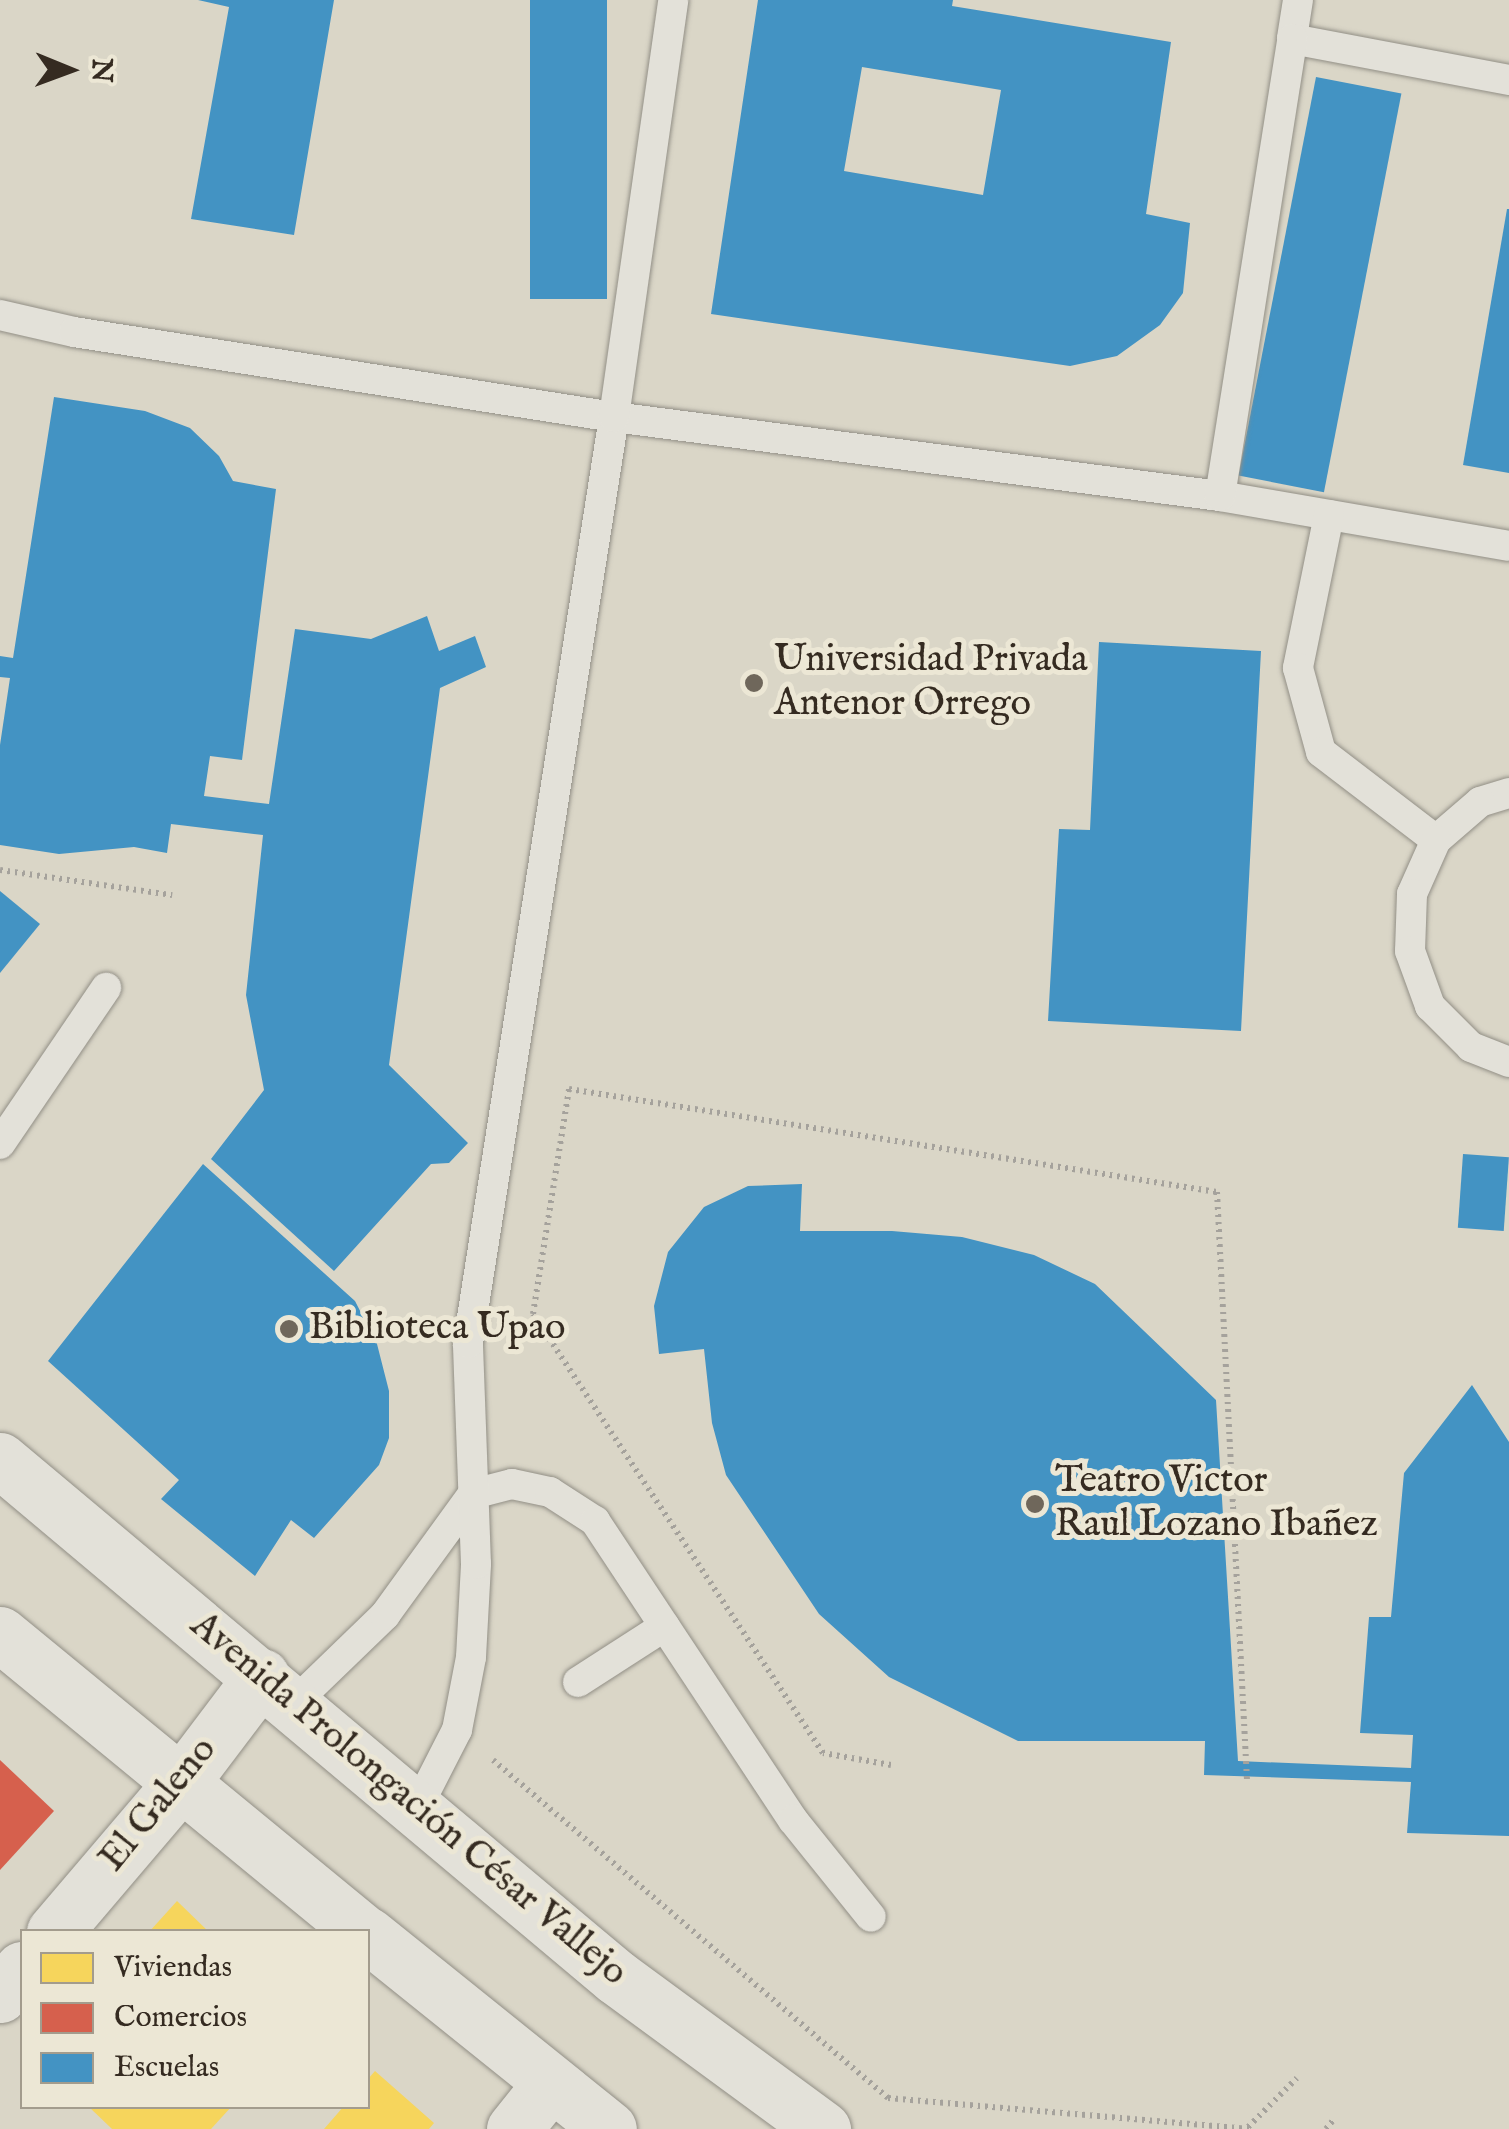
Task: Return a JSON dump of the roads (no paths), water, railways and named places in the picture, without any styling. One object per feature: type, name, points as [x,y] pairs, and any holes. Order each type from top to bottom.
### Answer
[{"type":"main road","name":"Avenida Prolongación César Vallejo","points":[[0,1460],[616,1977],[824,2129]]},
{"type":"main road","points":[[0,1634],[361,1929]]},
{"type":"main road","name":"El Galeno","points":[[57,1929],[181,1783],[278,1690]]},
{"type":"main road","points":[[370,1936],[609,2129]]},
{"type":"main road","points":[[0,1995],[20,1971]]},
{"type":"main road","points":[[514,2129],[550,2084]]},
{"type":"lane","points":[[416,1808],[457,1730],[471,1657],[476,1564],[468,1343],[614,416],[673,0]]},
{"type":"lane","points":[[1220,496],[1298,0]]},
{"type":"lane","points":[[1292,38],[1509,80]]},
{"type":"lane","points":[[0,314],[74,332],[614,416],[1220,496],[1509,546]]},
{"type":"lane","points":[[1329,514],[1298,668],[1321,752],[1436,840]]},
{"type":"lane","points":[[1509,793],[1480,802],[1436,840],[1412,894],[1410,951],[1430,1006],[1471,1047],[1509,1062]]},
{"type":"lane","points":[[0,1144],[106,988]]},
{"type":"lane","points":[[278,1690],[385,1615],[473,1494],[512,1484],[550,1492],[596,1521],[793,1820],[871,1918]]},
{"type":"lane","points":[[578,1682],[665,1626]]},
{"type":"place","name":"Universidad Privada Antenor Orrego","points":[[754,683]]},
{"type":"place","name":"Biblioteca Upao","points":[[289,1329]]},
{"type":"place","name":"Teatro Victor Raul Lozano Ibañez","points":[[1035,1504]]}]
